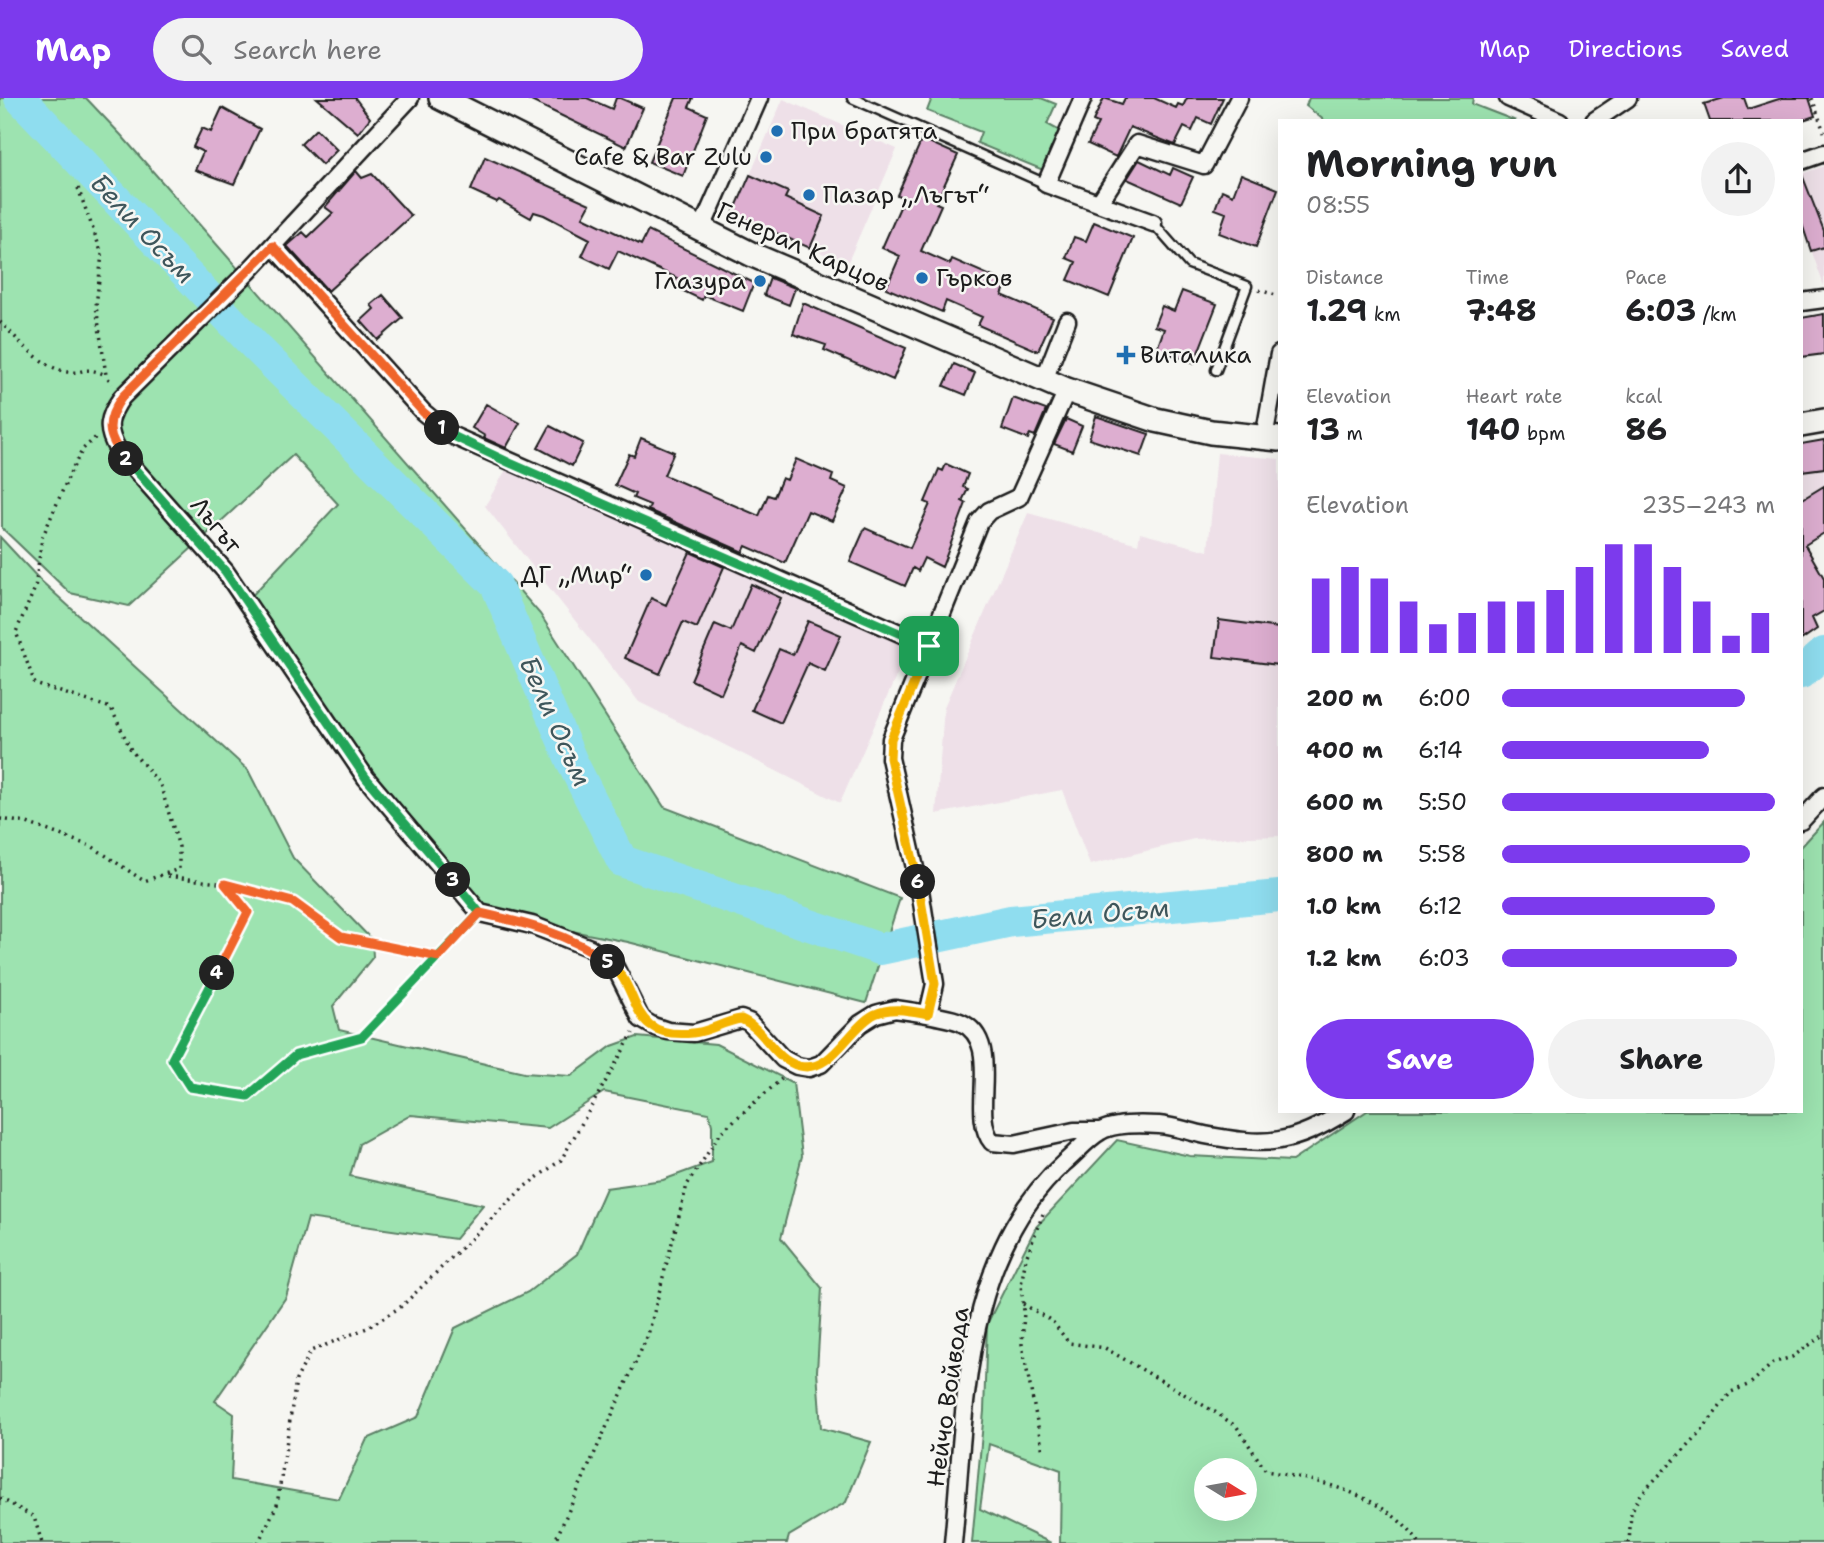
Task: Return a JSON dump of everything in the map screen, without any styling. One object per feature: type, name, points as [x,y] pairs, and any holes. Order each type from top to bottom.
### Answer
[{"type":"main road","name":"Генерал Карцов","points":[[441,98],[701,230],[1066,390],[1156,420],[1211,432],[1272,439]]},
{"type":"main road","points":[[1803,425],[1824,421]]},
{"type":"street","points":[[107,426],[111,413],[122,397],[249,271],[410,98]]},
{"type":"street","points":[[701,230],[758,98]]},
{"type":"street","points":[[1083,98],[1046,184],[1153,223]]},
{"type":"street","points":[[1099,203],[1137,144],[1204,165],[1239,98]]},
{"type":"street","points":[[1508,98],[1555,119]]},
{"type":"street","points":[[1597,119],[1628,98]]},
{"type":"street","points":[[1803,161],[1824,153]]},
{"type":"street","points":[[273,246],[423,412],[451,435],[929,646]]},
{"type":"street","points":[[1803,302],[1824,299]]},
{"type":"street","points":[[1044,380],[1067,321]]},
{"type":"street","points":[[1272,439],[1278,366]]},
{"type":"street","points":[[928,1014],[935,984],[901,798],[890,758],[891,739],[979,522],[989,511],[1019,497],[1066,390]]},
{"type":"street","name":"Лъгът","points":[[107,426],[118,450],[225,571],[366,778],[480,913]]},
{"type":"street","points":[[1803,819],[1824,796]]},
{"type":"street","points":[[480,913],[532,925],[590,948],[615,967],[641,1019],[668,1031],[694,1034],[741,1019],[761,1034],[783,1059],[797,1066],[810,1068],[821,1064],[860,1024],[876,1014],[895,1009],[962,1023],[975,1033],[981,1048],[986,1085],[982,1124],[992,1142],[1014,1144],[1074,1131],[1159,1125],[1239,1142],[1270,1142],[1298,1138],[1342,1113]]},
{"type":"street","name":"Нейчо Войвода","points":[[953,1543],[976,1323],[998,1257],[1022,1213],[1056,1171],[1101,1131]]},
{"type":"lane","points":[[852,98],[1046,184]]},
{"type":"lane","points":[[1153,223],[1189,264],[1247,286],[1216,370]]},
{"type":"path","points":[[1812,98],[1824,132]]},
{"type":"path","points":[[78,188],[102,254],[96,306],[106,375],[122,397]]},
{"type":"path","points":[[1247,286],[1278,296]]},
{"type":"path","points":[[0,322],[39,359],[68,372],[90,368],[106,375]]},
{"type":"path","points":[[0,819],[27,822],[93,847],[144,881],[166,876],[179,869],[179,847],[160,784],[131,750],[111,708],[35,684],[16,632],[35,588],[42,538],[71,471],[83,449],[107,426]]},
{"type":"path","points":[[166,876],[225,884],[293,902],[341,937],[439,957]]},
{"type":"path","points":[[225,884],[248,912],[172,1059],[190,1087],[248,1096],[296,1055],[362,1037],[480,913]]},
{"type":"path","points":[[258,1543],[277,1505],[296,1380],[311,1351],[368,1328],[402,1306],[524,1187],[561,1160],[641,1019]]},
{"type":"path","points":[[554,1543],[648,1335],[687,1185],[722,1131],[797,1066]]},
{"type":"path","points":[[1043,1452],[1022,1345],[1021,1285],[1026,1258],[1044,1212]]},
{"type":"path","points":[[1023,1304],[1052,1321],[1069,1343],[1105,1348],[1237,1427],[1266,1471],[1338,1486],[1392,1512],[1405,1522],[1419,1543]]},
{"type":"path","points":[[1629,1543],[1631,1512],[1641,1494],[1699,1434],[1731,1392],[1750,1384],[1773,1363],[1792,1357],[1824,1335]]},
{"type":"path","points":[[0,1498],[34,1517],[42,1543]]},
{"type":"shaded area","name":"Пазар „Лъгът“","points":[[783,99],[897,149],[847,264],[733,214]]},
{"type":"shaded area","points":[[1824,166],[1824,286],[1803,227],[1803,173]]},
{"type":"shaded area","points":[[1824,440],[1824,533],[1806,545],[1824,578],[1824,611],[1813,618],[1817,629],[1803,639],[1803,444]]},
{"type":"shaded area","points":[[1217,453],[1278,459],[1278,836],[1194,839],[1090,865],[1062,790],[936,814],[944,707],[1028,513],[1138,544],[1140,533],[1208,551]]},
{"type":"shaded area","name":"ДГ „Мир“","points":[[507,468],[911,643],[840,803],[639,702],[485,506]]},
{"type":"green space","points":[[0,98],[86,98],[121,135],[540,614],[664,807],[900,898],[866,1003],[628,942],[480,913],[366,777],[246,602],[338,504],[293,455],[129,606],[70,593],[2,528]]},
{"type":"green space","points":[[932,98],[1041,98],[1056,104],[1047,124],[1060,131],[1043,170],[977,143],[981,132],[927,111]]},
{"type":"green space","points":[[1309,98],[1473,98],[1472,104],[1511,119],[1322,119],[1306,106]]},
{"type":"green space","points":[[0,537],[39,579],[248,770],[293,858],[372,940],[373,957],[333,1006],[339,1030],[524,1073],[571,1076],[612,1046],[637,1037],[716,1044],[793,1083],[802,1156],[781,1238],[822,1288],[817,1371],[821,1428],[871,1442],[846,1502],[789,1536],[787,1543],[0,1543]],"holes":[[[604,1092],[709,1113],[712,1125],[712,1162],[663,1180],[606,1188],[577,1254],[528,1292],[455,1328],[418,1417],[367,1439],[339,1499],[231,1480],[234,1414],[215,1401],[286,1297],[308,1218],[455,1239],[483,1205],[350,1176],[359,1144],[411,1115],[548,1128]]]},
{"type":"green space","points":[[1824,822],[1824,1543],[1060,1543],[1061,1470],[989,1444],[980,1509],[1051,1543],[972,1543],[984,1411],[987,1324],[1036,1227],[1117,1140],[1190,1156],[1292,1161],[1364,1113],[1803,1113],[1803,845]]},
{"type":"building","points":[[317,98],[355,98],[370,118],[358,133]]},
{"type":"building","points":[[525,98],[587,98],[612,109],[616,98],[620,98],[643,108],[626,147]]},
{"type":"building","points":[[676,98],[693,98],[689,107],[707,115],[683,176],[649,162]]},
{"type":"building","points":[[1104,98],[1122,104],[1125,98],[1154,98],[1176,108],[1178,104],[1183,106],[1187,98],[1223,98],[1211,124],[1198,118],[1192,131],[1184,127],[1175,145],[1130,127],[1116,157],[1088,144],[1098,123],[1093,121]]},
{"type":"building","points":[[1724,98],[1744,98],[1748,109],[1782,98],[1809,98],[1815,116],[1803,120],[1709,119],[1704,104]]},
{"type":"building","points":[[222,108],[260,129],[234,184],[195,170],[203,152],[193,147],[202,128],[211,132]]},
{"type":"building","points":[[316,129],[337,150],[322,165],[301,144]]},
{"type":"building","points":[[922,139],[958,155],[936,203],[941,205],[921,251],[950,264],[952,259],[1007,283],[1002,295],[1053,317],[1038,351],[978,325],[982,317],[946,301],[942,312],[886,288],[900,256],[882,248],[904,198],[897,195]]},
{"type":"building","points":[[485,157],[590,204],[583,217],[641,245],[648,231],[754,283],[743,311],[704,295],[702,300],[673,286],[677,278],[618,251],[609,269],[582,256],[590,239],[544,215],[534,212],[531,218],[499,200],[497,202],[471,190]]},
{"type":"building","points":[[1139,160],[1170,175],[1173,168],[1193,177],[1181,203],[1127,179]]},
{"type":"building","points":[[356,171],[362,178],[372,174],[411,216],[328,291],[287,246],[303,232],[308,237],[333,213],[325,207]]},
{"type":"building","points":[[1241,174],[1278,189],[1256,247],[1219,233],[1226,213],[1215,209],[1222,190],[1233,195]]},
{"type":"building","points":[[750,175],[788,192],[785,198],[824,216],[810,248],[733,214]]},
{"type":"building","points":[[1803,177],[1824,231],[1824,247],[1811,251],[1803,227]]},
{"type":"building","points":[[1094,222],[1133,238],[1109,297],[1068,280],[1076,262],[1066,258],[1074,237],[1086,241]]},
{"type":"building","points":[[770,278],[795,288],[789,305],[764,295]]},
{"type":"building","points":[[1182,291],[1217,304],[1194,363],[1157,349],[1164,329],[1154,326],[1162,306],[1174,311]]},
{"type":"building","points":[[383,295],[403,318],[378,340],[361,321],[374,309],[371,305]]},
{"type":"building","points":[[803,303],[906,348],[893,380],[824,350],[826,345],[793,334]]},
{"type":"building","points":[[1824,314],[1824,354],[1803,357],[1803,318]]},
{"type":"building","points":[[954,364],[975,373],[966,395],[944,386]]},
{"type":"building","points":[[1013,398],[1046,410],[1035,436],[1030,434],[1028,439],[1002,429]]},
{"type":"building","points":[[486,404],[520,423],[506,448],[484,438],[485,436],[472,428]]},
{"type":"building","points":[[1096,416],[1149,434],[1141,456],[1089,439]]},
{"type":"building","points":[[1066,419],[1082,426],[1072,451],[1054,444]]},
{"type":"building","points":[[550,426],[583,443],[572,466],[538,448]]},
{"type":"building","points":[[641,438],[674,452],[664,475],[759,516],[768,495],[774,497],[782,478],[787,480],[796,459],[833,475],[831,481],[847,488],[832,521],[808,511],[785,563],[746,546],[743,552],[648,510],[650,505],[633,498],[635,494],[615,485],[629,454],[634,456]]},
{"type":"building","points":[[1824,440],[1824,468],[1803,471],[1803,444]]},
{"type":"building","points":[[946,464],[968,474],[963,487],[968,489],[962,501],[966,503],[942,567],[924,558],[918,571],[913,568],[905,586],[850,562],[865,528],[910,548],[930,504],[925,502],[939,469],[943,471]]},
{"type":"building","points":[[1824,486],[1824,533],[1805,545],[1824,578],[1824,611],[1812,618],[1817,629],[1803,639],[1803,499]]},
{"type":"building","points":[[690,552],[724,567],[697,628],[683,622],[660,674],[625,658],[651,598],[666,605]]},
{"type":"building","points":[[751,584],[781,598],[756,653],[742,646],[721,694],[691,680],[715,624],[731,631]]},
{"type":"building","points":[[1219,620],[1278,628],[1278,665],[1214,657]]},
{"type":"building","points":[[808,621],[841,635],[825,671],[808,663],[781,723],[752,710],[779,649],[793,655]]},
{"type":"waterway","name":"Бели Осъм","points":[[20,98],[255,346],[496,585],[572,762],[622,861],[880,949],[1011,921],[1278,896]]},
{"type":"waterway","name":"Бели Осъм","points":[[1803,671],[1824,653]]},
{"type":"place","name":"При братята","points":[[777,131]]},
{"type":"place","name":"Cafe & Bar Zulu","points":[[766,157]]},
{"type":"place","name":"Пазар „Лъгът“","points":[[809,195]]},
{"type":"place","name":"Гърков","points":[[922,278]]},
{"type":"place","name":"Глазура","points":[[760,281]]},
{"type":"place","name":"Виталика","points":[[1126,355]]},
{"type":"place","name":"ДГ „Мир“","points":[[646,575]]},
{"type":"route","points":[[929,646],[451,435],[423,412],[273,246],[189,333],[122,397],[111,413],[107,426],[118,450],[176,512],[225,571],[366,778],[480,913],[451,944],[362,1037],[296,1055],[248,1096],[190,1087],[172,1059],[248,912],[225,884],[293,902],[341,937],[412,953],[439,957],[480,913],[532,925],[590,948],[615,967],[641,1019],[653,1026],[694,1034],[741,1019],[761,1034],[783,1059],[797,1066],[810,1068],[821,1064],[860,1024],[876,1014],[895,1009],[928,1014],[935,984],[920,890],[890,758],[891,739],[929,646]]}]
